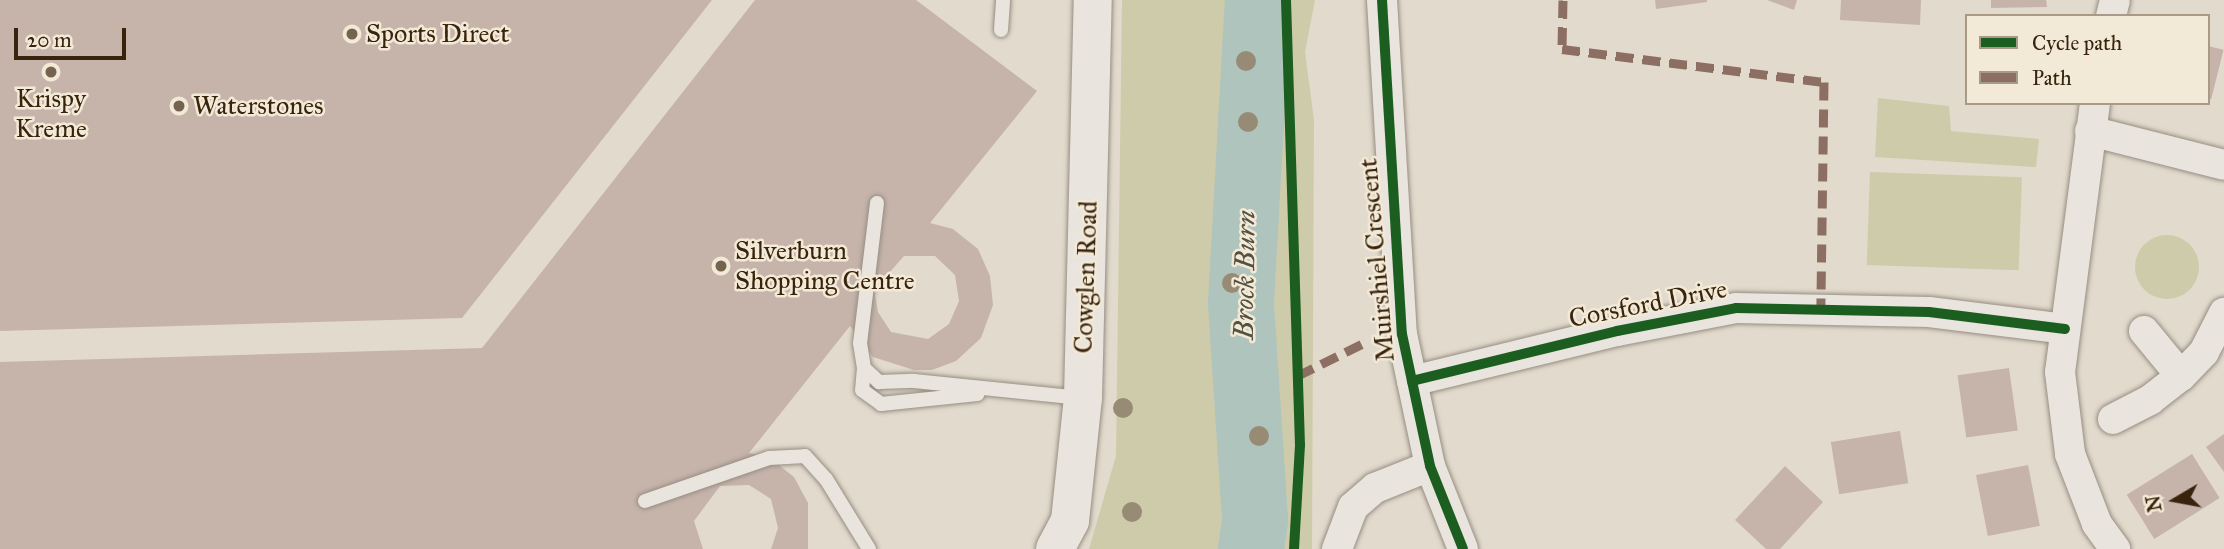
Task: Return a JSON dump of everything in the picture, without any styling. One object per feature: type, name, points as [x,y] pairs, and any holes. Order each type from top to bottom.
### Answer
[{"type":"street","name":"Cowglen Road","points":[[1055,549],[1070,522],[1083,398],[1093,0]]},
{"type":"street","name":"Muirshiel Crescent","points":[[1381,0],[1402,334],[1430,466],[1463,549]]},
{"type":"street","points":[[2115,549],[2097,524],[2070,454],[2060,372],[2093,117],[2224,165]]},
{"type":"street","name":"Corsford Drive","points":[[1412,381],[1617,331],[1736,309],[1929,312],[2066,329]]},
{"type":"street","points":[[2113,419],[2150,400],[2181,376],[2204,352],[2224,313]]},
{"type":"street","points":[[2144,331],[2181,376]]},
{"type":"street","points":[[1337,549],[1353,507],[1375,488],[1430,466]]},
{"type":"lane","points":[[1001,30],[1003,0]]},
{"type":"lane","points":[[877,204],[860,343],[864,368],[862,390],[881,404],[1006,391]]},
{"type":"lane","points":[[864,368],[879,382],[914,381],[1083,398]]},
{"type":"lane","points":[[645,501],[769,458],[805,456],[826,479],[869,549]]},
{"type":"shaded area","points":[[1122,0],[1315,0],[1305,52],[1314,120],[1312,549],[1089,549],[1116,456]]},
{"type":"shaded area","points":[[1878,98],[1949,106],[1951,131],[2039,139],[2036,167],[1875,157]]},
{"type":"shaded area","points":[[1870,172],[2022,177],[2019,270],[1867,265]]},
{"type":"shaded area","points":[[2167,235],[2179,237],[2190,244],[2197,255],[2197,279],[2190,290],[2179,297],[2167,299],[2155,297],[2144,290],[2137,279],[2135,267],[2137,255],[2144,244],[2155,237]]},
{"type":"building","points":[[0,0],[712,0],[462,318],[0,331]]},
{"type":"building","name":"Silverburn Shopping Centre","points":[[755,0],[916,0],[1037,91],[930,223],[953,229],[978,249],[990,276],[993,305],[981,338],[956,361],[932,370],[914,370],[873,357],[850,326],[749,453],[770,458],[794,477],[808,503],[808,549],[771,549],[778,528],[771,499],[749,485],[720,486],[694,521],[703,549],[0,549],[0,362],[482,348]],"holes":[[[904,256],[935,256],[955,275],[959,301],[949,324],[928,339],[891,332],[878,312],[874,290]]]},
{"type":"building","points":[[1655,0],[1707,0],[1707,2],[1656,9]]},
{"type":"building","points":[[1767,0],[1797,0],[1794,10]]},
{"type":"building","points":[[1841,0],[1921,0],[1920,25],[1840,20]]},
{"type":"building","points":[[1991,0],[2046,0],[2047,7],[1991,8]]},
{"type":"building","points":[[2210,46],[2224,50],[2211,99],[2210,99]]},
{"type":"building","points":[[2009,368],[2018,430],[1966,438],[1958,375]]},
{"type":"building","points":[[1900,431],[1908,483],[1839,494],[1831,442]]},
{"type":"building","points":[[2224,434],[2224,472],[2206,447]]},
{"type":"building","points":[[2192,454],[2220,498],[2154,539],[2127,495]]},
{"type":"building","points":[[2028,465],[2040,526],[1988,536],[1976,475]]},
{"type":"building","points":[[1785,466],[1823,502],[1780,549],[1766,549],[1735,520]]},
{"type":"waterway","name":"Brock Burn","points":[[1251,549],[1255,520],[1241,302],[1258,0]]},
{"type":"marked path","points":[[1563,0],[1562,49],[1824,82],[1821,308]]},
{"type":"marked path","points":[[1297,376],[1370,340]]},
{"type":"cycle path","points":[[1286,0],[1300,445],[1294,549]]},
{"type":"cycle path","points":[[1382,0],[1402,334],[1430,466],[1463,549]]},
{"type":"cycle path","points":[[1412,381],[1617,331],[1736,308],[1929,312],[2065,329]]},
{"type":"place","name":"Sports Direct","points":[[352,34]]},
{"type":"place","name":"Krispy Kreme","points":[[51,72]]},
{"type":"place","name":"Waterstones","points":[[179,106]]},
{"type":"place","name":"Silverburn Shopping Centre","points":[[721,266]]}]
